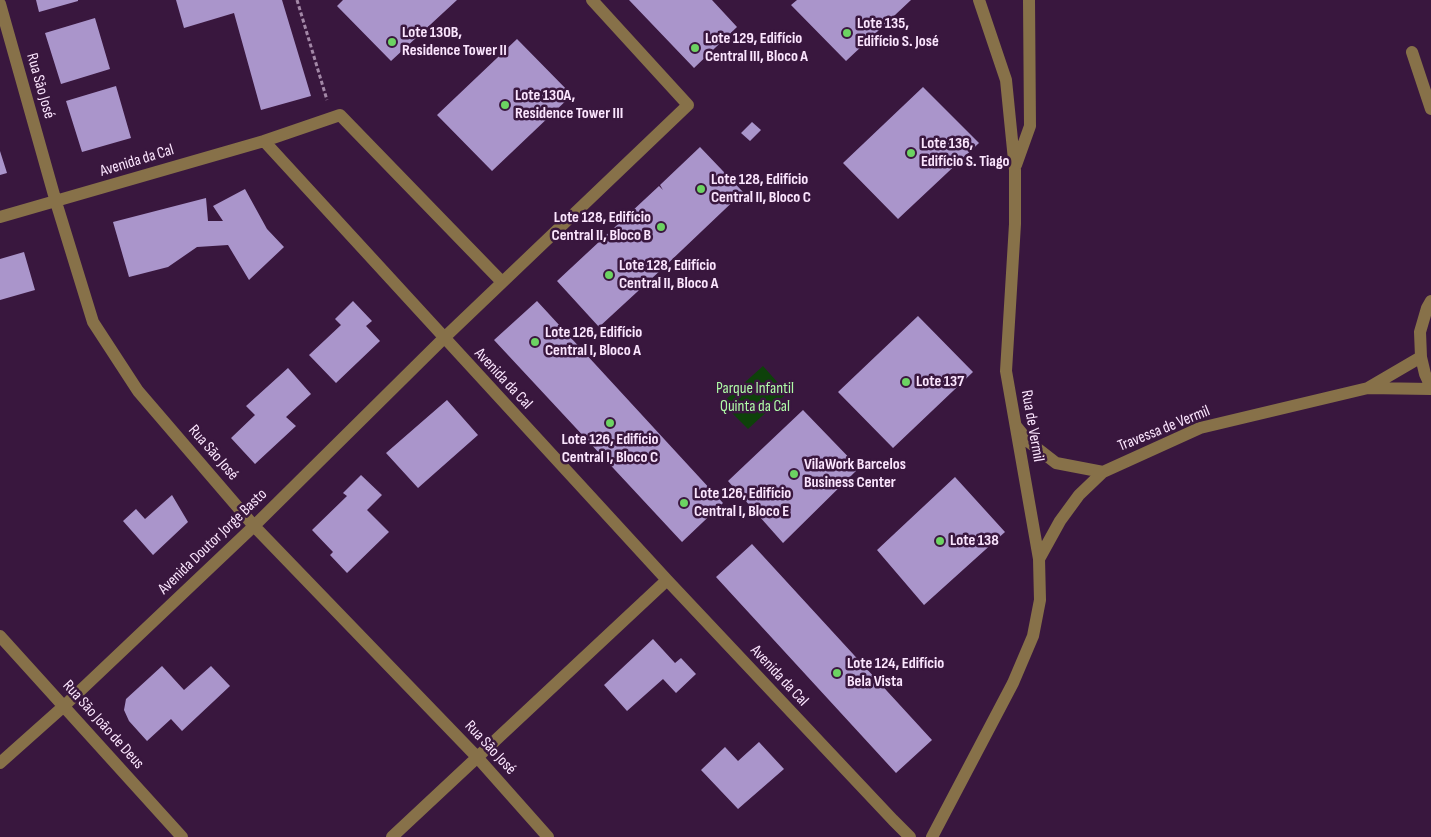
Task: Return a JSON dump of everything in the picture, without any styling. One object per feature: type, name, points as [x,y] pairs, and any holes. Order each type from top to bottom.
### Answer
[{"type":"street","name":"Avenida Doutor Jorge Basto","points":[[0,763],[64,706],[254,526],[444,338],[688,105],[592,0]]},
{"type":"street","name":"Rua de Vermil","points":[[932,837],[1013,683],[1033,636],[1040,600],[1039,559],[1006,371],[1015,224],[1015,170],[1006,80],[980,0]]},
{"type":"street","points":[[1015,170],[1030,126],[1030,1]]},
{"type":"street","name":"Rua São José","points":[[0,4],[56,202],[93,322],[138,391],[254,526],[477,758],[548,837]]},
{"type":"street","points":[[1412,52],[1431,109]]},
{"type":"street","points":[[264,141],[340,115],[502,282]]},
{"type":"street","name":"Avenida da Cal","points":[[0,218],[264,141],[667,580],[910,837]]},
{"type":"street","points":[[1368,388],[1431,388],[1420,357],[1420,332],[1431,301]]},
{"type":"street","points":[[1368,388],[1420,357]]},
{"type":"street","name":"Travessa de Vermil","points":[[1039,559],[1060,521],[1079,495],[1103,472],[1200,428],[1368,388]]},
{"type":"street","points":[[1015,425],[1029,442],[1056,463],[1103,472]]},
{"type":"street","points":[[392,837],[667,580]]},
{"type":"street","name":"Rua São João de Deus","points":[[0,636],[182,837]]},
{"type":"path","points":[[297,0],[332,117]]},
{"type":"green space","name":"Parque Infantil Quinta da Cal","points":[[763,366],[787,393],[748,429],[722,403]]},
{"type":"building","points":[[36,0],[78,0],[78,1],[39,12]]},
{"type":"building","points":[[176,0],[282,0],[311,96],[261,110],[234,13],[184,28]]},
{"type":"building","name":"Lote 130B, Residence Tower II","points":[[343,0],[457,0],[391,61],[337,6]]},
{"type":"building","name":"Lote 129, Edifício Central III, Bloco A","points":[[629,0],[712,0],[737,27],[694,68]]},
{"type":"building","name":"Lote 135, Edifício S. José","points":[[797,0],[911,0],[846,61],[791,5]]},
{"type":"building","points":[[95,18],[110,69],[61,84],[45,33]]},
{"type":"building","name":"Lote 130A, Residence Tower III","points":[[517,39],[572,95],[492,171],[437,115]]},
{"type":"building","points":[[116,86],[131,138],[82,152],[66,101]]},
{"type":"building","name":"Lote 136, Edifício S. Tiago","points":[[923,87],[979,143],[898,219],[843,163]]},
{"type":"building","points":[[752,122],[761,130],[750,141],[741,133]]},
{"type":"building","points":[[700,147],[743,192],[599,327],[557,281],[659,186],[663,190],[660,185]]},
{"type":"building","points":[[0,151],[7,173],[0,175]]},
{"type":"building","points":[[245,189],[267,229],[284,247],[249,280],[228,245],[197,247],[168,267],[129,277],[113,222],[206,198],[208,221],[223,221],[213,206]]},
{"type":"building","points":[[24,252],[35,290],[0,300],[0,259]]},
{"type":"building","points":[[353,301],[372,321],[366,326],[380,341],[336,383],[309,355],[341,325],[335,319]]},
{"type":"building","points":[[537,301],[723,503],[682,542],[494,340]]},
{"type":"building","name":"Lote 137","points":[[918,316],[973,372],[893,448],[838,392]]},
{"type":"building","points":[[288,368],[311,394],[286,417],[296,426],[255,464],[231,438],[255,415],[246,406]]},
{"type":"building","points":[[447,400],[478,435],[418,488],[386,453]]},
{"type":"building","name":"VilaWork Barcelos Business Center","points":[[803,410],[859,468],[783,543],[728,481]]},
{"type":"building","points":[[361,475],[382,495],[367,510],[389,532],[347,573],[330,555],[333,552],[312,530],[347,496],[343,493]]},
{"type":"building","name":"Lote 138","points":[[955,477],[1005,532],[924,605],[877,550]]},
{"type":"building","points":[[172,495],[188,522],[153,555],[123,521],[136,509],[145,519]]},
{"type":"building","name":"Lote 124, Edifício Bela Vista","points":[[752,544],[932,740],[896,773],[716,577]]},
{"type":"building","points":[[653,639],[675,663],[681,658],[696,674],[676,693],[663,679],[627,711],[604,685]]},
{"type":"building","points":[[162,666],[184,690],[211,666],[230,686],[182,731],[171,719],[147,741],[129,721],[124,710],[126,699]]},
{"type":"building","points":[[759,742],[784,769],[738,809],[701,770],[725,747],[738,761]]},
{"type":"place","name":"Lote 135, Edifício S. José","points":[[847,33]]},
{"type":"place","name":"Lote 130B, Residence Tower II","points":[[392,42]]},
{"type":"place","name":"Lote 129, Edifício Central III, Bloco A","points":[[695,48]]},
{"type":"place","name":"Lote 130A, Residence Tower III","points":[[505,105]]},
{"type":"place","name":"Lote 136, Edifício S. Tiago","points":[[911,153]]},
{"type":"place","name":"Lote 128, Edifício Central II, Bloco C","points":[[701,189]]},
{"type":"place","name":"Lote 128, Edifício Central II, Bloco B","points":[[661,227]]},
{"type":"place","name":"Lote 128, Edifício Central II, Bloco A","points":[[609,275]]},
{"type":"place","name":"Lote 126, Edifício Central I, Bloco A","points":[[535,342]]},
{"type":"place","name":"Lote 137","points":[[906,382]]},
{"type":"place","name":"Lote 126, Edifício Central I, Bloco C","points":[[610,423]]},
{"type":"place","name":"VilaWork Barcelos Business Center","points":[[794,474]]},
{"type":"place","name":"Lote 126, Edifício Central I, Bloco E","points":[[684,503]]},
{"type":"place","name":"Lote 138","points":[[940,541]]},
{"type":"place","name":"Lote 124, Edifício Bela Vista","points":[[837,673]]}]
